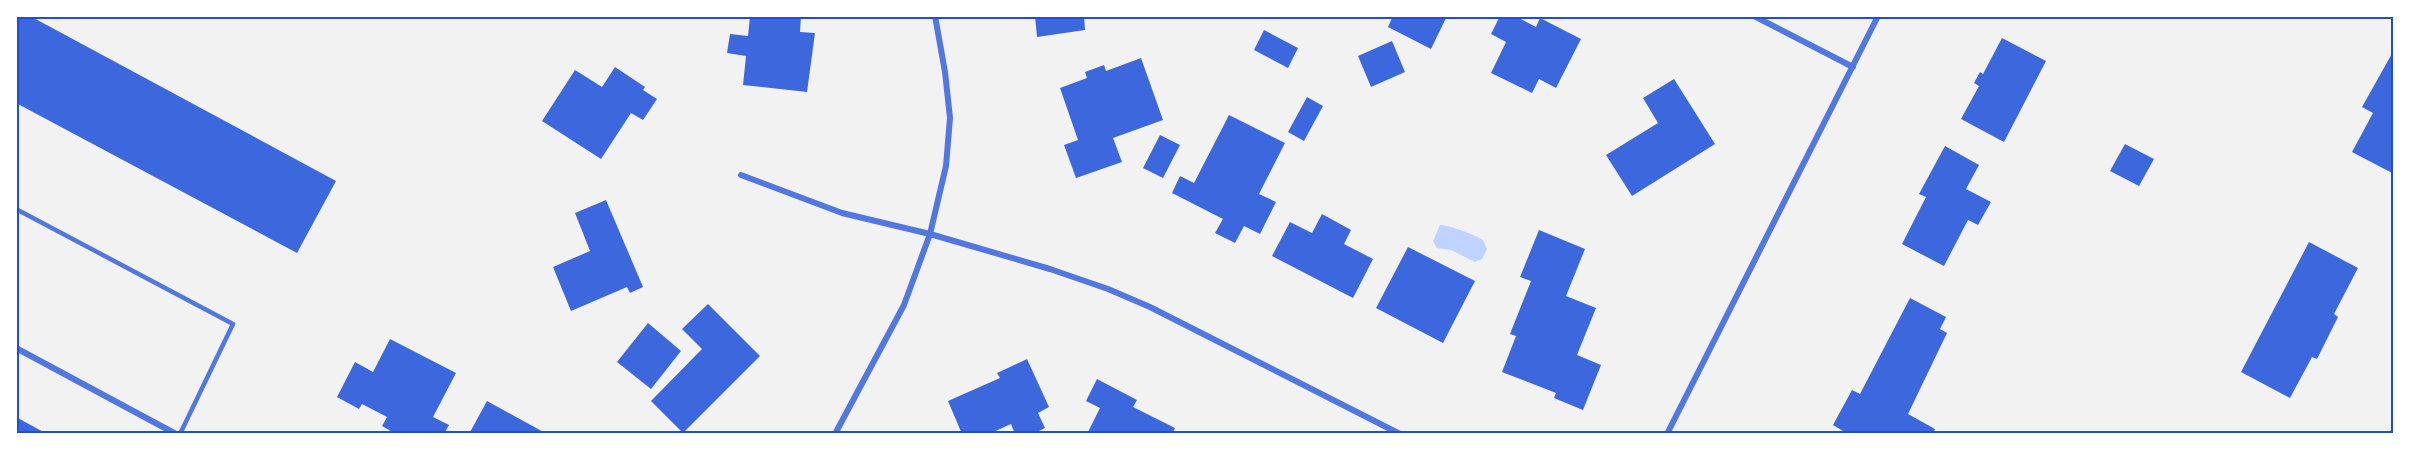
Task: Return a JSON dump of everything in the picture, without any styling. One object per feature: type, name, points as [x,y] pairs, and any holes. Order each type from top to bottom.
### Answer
[{"type":"street","points":[[835,434],[904,305],[930,234],[946,166],[950,118],[935,16]]},
{"type":"street","points":[[1754,16],[1853,67]]},
{"type":"street","points":[[1667,434],[1878,16]]},
{"type":"street","points":[[741,175],[842,213],[930,234],[1108,289],[1150,307],[1400,434]]},
{"type":"street","points":[[16,348],[178,434]]},
{"type":"lane","points":[[16,209],[233,324],[178,434]]},
{"type":"water","points":[[1440,225],[1483,240],[1487,249],[1482,259],[1475,262],[1451,250],[1437,248],[1433,241]]},
{"type":"building","points":[[16,16],[30,16],[336,181],[297,253],[16,103]]},
{"type":"building","points":[[750,16],[801,16],[800,32],[815,33],[807,92],[743,85],[746,56],[727,53],[730,34],[748,36]]},
{"type":"building","points":[[1035,16],[1084,16],[1085,30],[1037,37]]},
{"type":"building","points":[[1393,16],[1447,16],[1431,49],[1388,27]]},
{"type":"building","points":[[1500,16],[1515,16],[1536,27],[1540,18],[1581,39],[1556,88],[1539,79],[1532,93],[1491,73],[1506,42],[1491,34]]},
{"type":"building","points":[[1264,30],[1298,48],[1288,68],[1254,50]]},
{"type":"building","points":[[2002,38],[2046,61],[2004,142],[1961,119],[1979,86],[1974,83],[1980,72],[1983,74]]},
{"type":"building","points":[[1392,41],[1405,72],[1371,87],[1358,56]]},
{"type":"building","points":[[2394,50],[2394,174],[2352,152],[2373,113],[2362,107]]},
{"type":"building","points":[[1141,58],[1163,120],[1113,138],[1122,162],[1076,178],[1064,145],[1078,140],[1060,88],[1087,78],[1085,72],[1104,65],[1106,71]]},
{"type":"building","points":[[615,67],[645,87],[643,90],[657,99],[643,120],[631,113],[601,159],[542,121],[575,70],[602,87]]},
{"type":"building","points":[[1674,79],[1715,144],[1632,196],[1606,155],[1658,123],[1643,98]]},
{"type":"building","points":[[1307,97],[1323,106],[1304,141],[1288,132]]},
{"type":"building","points":[[1229,115],[1285,143],[1259,194],[1276,202],[1260,234],[1244,226],[1235,243],[1215,233],[1223,219],[1172,193],[1180,176],[1194,183]]},
{"type":"building","points":[[1160,135],[1180,145],[1163,178],[1143,168]]},
{"type":"building","points":[[2125,144],[2154,159],[2139,186],[2110,171]]},
{"type":"building","points":[[1945,146],[1979,165],[1966,189],[1991,202],[1978,225],[1968,220],[1944,266],[1902,244],[1926,197],[1919,194]]},
{"type":"building","points":[[606,200],[643,287],[630,293],[627,287],[571,311],[553,267],[590,251],[575,213]]},
{"type":"building","points":[[1322,214],[1351,230],[1344,244],[1373,259],[1353,298],[1272,256],[1290,222],[1312,233]]},
{"type":"building","points":[[1539,230],[1585,249],[1566,296],[1596,308],[1577,355],[1601,365],[1583,410],[1554,398],[1556,393],[1502,372],[1516,336],[1510,334],[1531,281],[1520,277]]},
{"type":"building","points":[[2309,242],[2358,268],[2334,314],[2338,317],[2317,359],[2312,357],[2290,398],[2241,372]]},
{"type":"building","points":[[1408,247],[1475,281],[1443,343],[1376,308]]},
{"type":"building","points":[[1910,298],[1946,317],[1940,329],[1947,333],[1908,414],[1935,429],[1933,434],[1841,434],[1843,431],[1833,425],[1852,390],[1860,394]]},
{"type":"building","points":[[708,304],[760,356],[683,433],[651,401],[702,349],[682,329]]},
{"type":"building","points":[[648,323],[681,351],[651,389],[617,362]]},
{"type":"building","points":[[390,339],[456,373],[433,417],[449,425],[444,434],[396,434],[382,426],[387,417],[362,404],[359,409],[337,397],[355,362],[373,372]]},
{"type":"building","points":[[1027,359],[1049,407],[1038,413],[1045,428],[1033,434],[1015,434],[1011,424],[989,434],[962,434],[948,401],[1000,378],[997,373]]},
{"type":"building","points":[[1097,379],[1137,400],[1133,407],[1175,428],[1172,434],[1087,434],[1100,408],[1086,401]]},
{"type":"building","points":[[487,401],[547,434],[469,434]]},
{"type":"building","points":[[16,417],[47,434],[16,434]]}]
